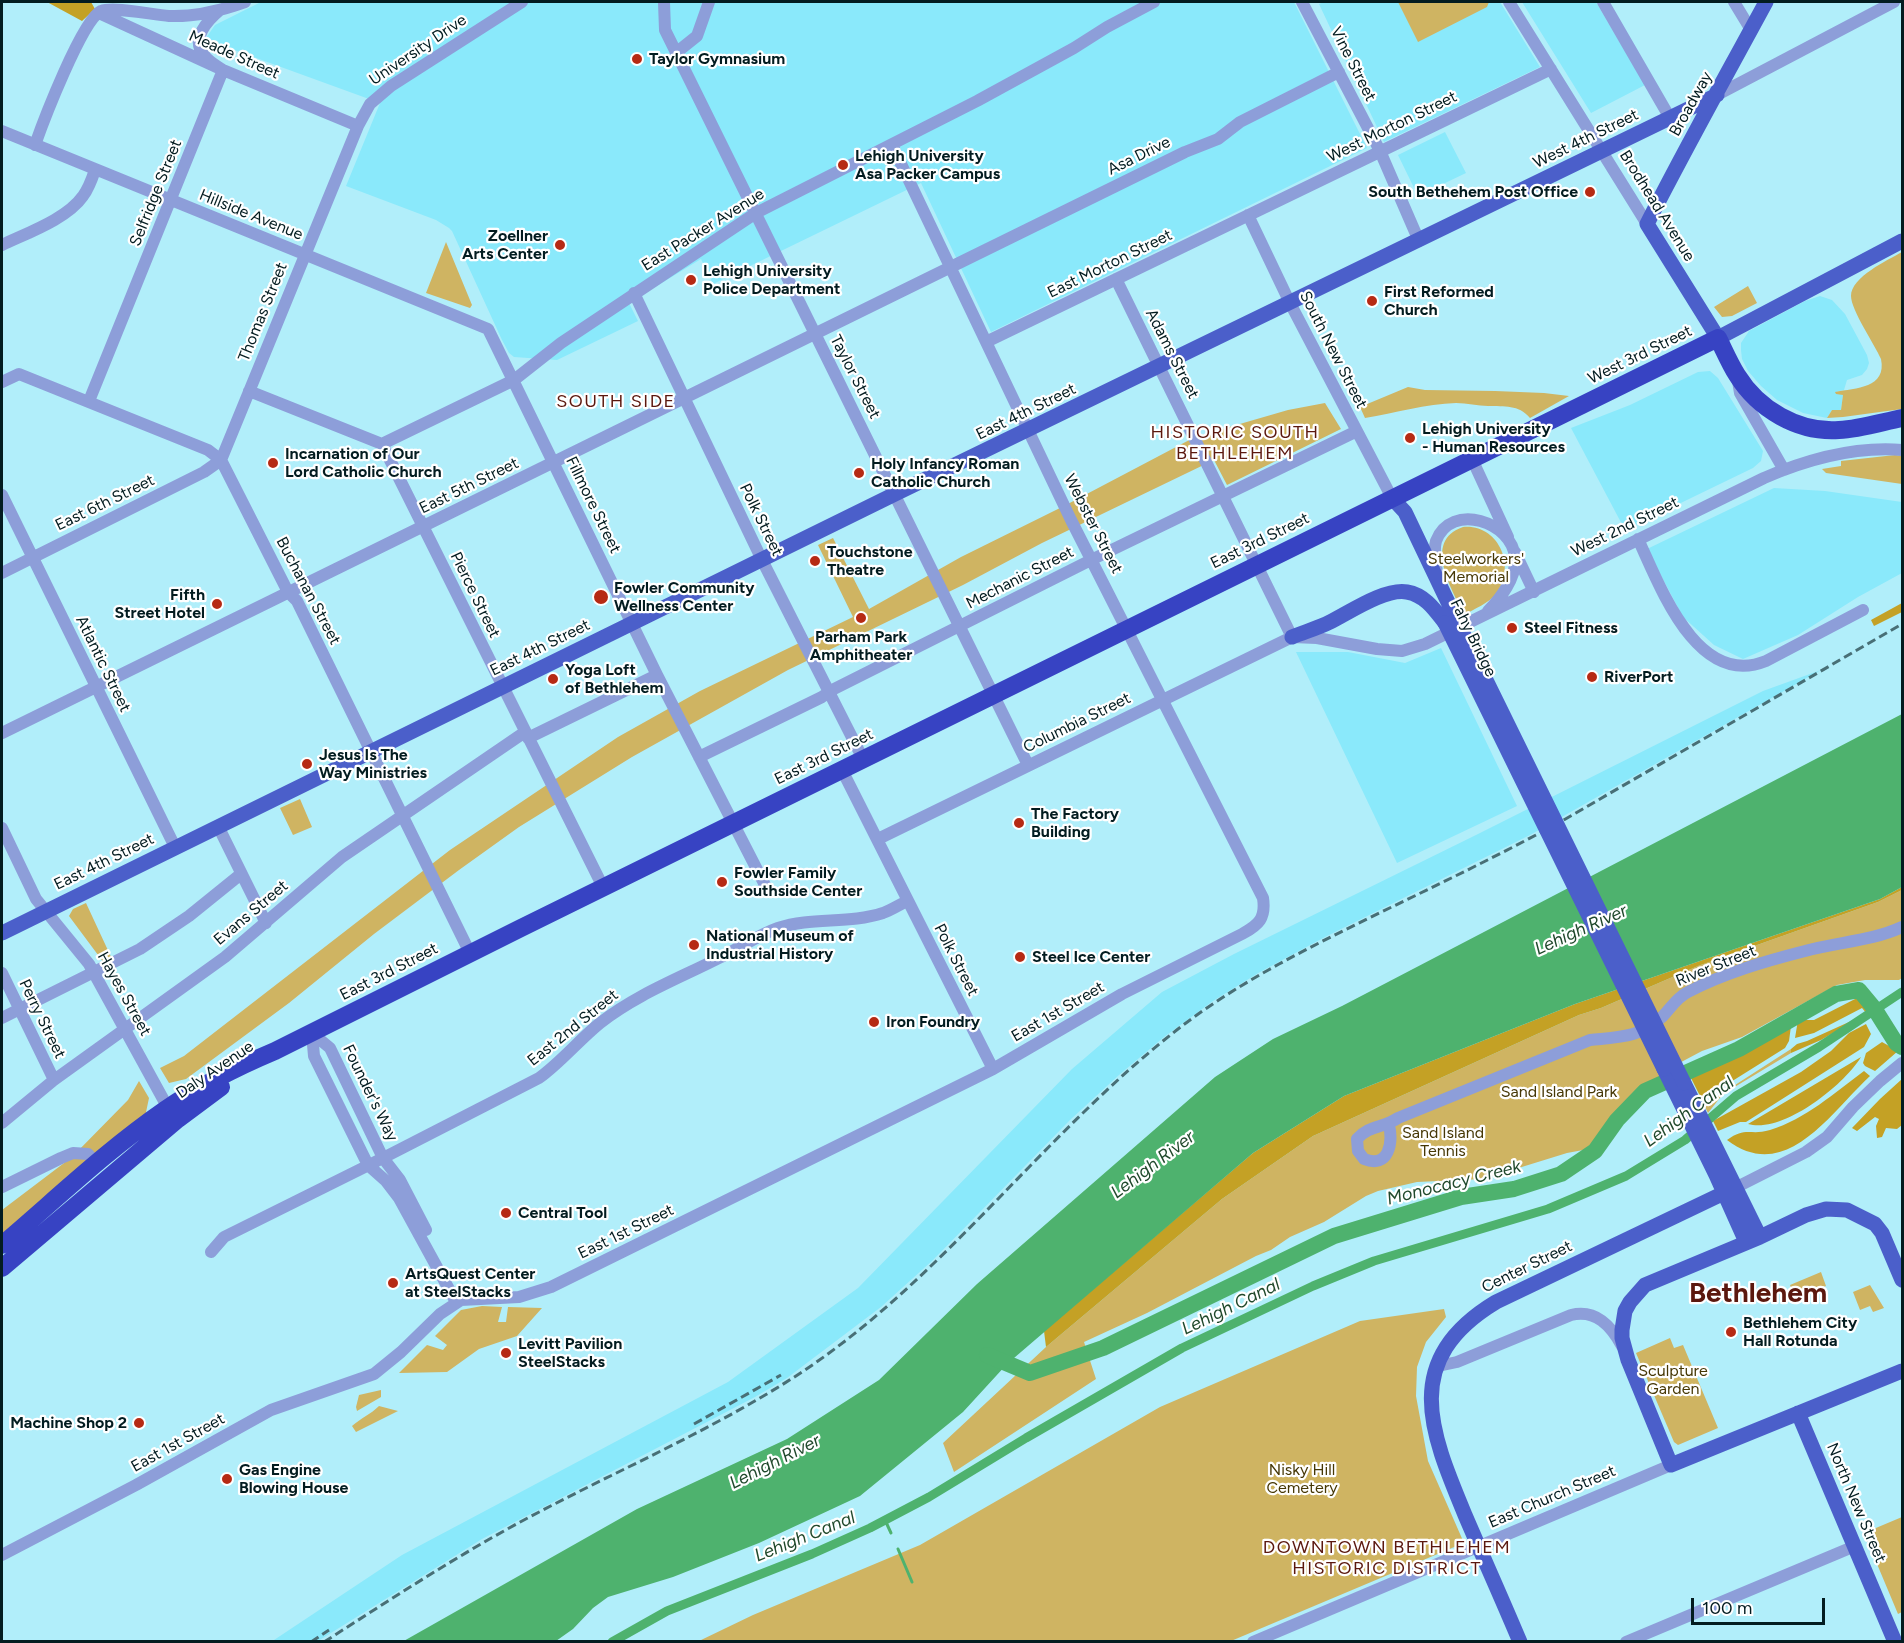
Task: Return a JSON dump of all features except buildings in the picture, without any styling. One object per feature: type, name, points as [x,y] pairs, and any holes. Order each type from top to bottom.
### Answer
[{"type":"highway","points":[[1718,338],[1737,376],[1766,407],[1789,420],[1810,428],[1839,430],[1902,418]]},
{"type":"highway","name":"West 3rd Street","points":[[1392,498],[1718,338]]},
{"type":"highway","name":"East 3rd Street","points":[[275,1051],[1392,498]]},
{"type":"highway","name":"Daly Avenue","points":[[2,1245],[97,1164],[234,1070],[275,1051]]},
{"type":"highway","name":"Daly Avenue","points":[[2,1268],[173,1113]]},
{"type":"main road","name":"Broadway","points":[[1647,224],[1766,2]]},
{"type":"main road","name":"West 4th Street","points":[[1290,303],[1717,94]]},
{"type":"main road","name":"Brodhead Avenue","points":[[1647,224],[1718,338]]},
{"type":"main road","name":"West 3rd Street","points":[[1718,338],[1902,241]]},
{"type":"main road","name":"East 4th Street","points":[[2,933],[895,494],[1290,303]]},
{"type":"main road","name":"Fahy Bridge","points":[[1392,498],[1405,512],[1438,583],[1451,621]]},
{"type":"main road","name":"Fahy Bridge","points":[[1392,498],[1396,518],[1451,621],[1728,1185]]},
{"type":"main road","points":[[1292,637],[1381,597],[1400,592],[1411,593],[1427,601],[1451,621]]},
{"type":"main road","points":[[1728,1185],[1753,1239]]},
{"type":"main road","name":"Center Street","points":[[1520,1641],[1446,1470],[1434,1434],[1431,1392],[1438,1366],[1446,1349],[1460,1330],[1478,1313],[1728,1185]]},
{"type":"main road","points":[[1671,1465],[1625,1352],[1622,1330],[1625,1311],[1645,1285],[1815,1211],[1826,1209],[1847,1210],[1875,1224],[1882,1233],[1902,1280]]},
{"type":"main road","name":"East Church Street","points":[[1671,1465],[1902,1371]]},
{"type":"main road","name":"North New Street","points":[[1798,1413],[1895,1641]]},
{"type":"street","points":[[35,145],[59,84],[94,17],[112,9],[149,15],[181,16],[220,10],[244,2]]},
{"type":"street","name":"University Drive","points":[[366,110],[377,96],[391,86],[522,2]]},
{"type":"street","name":"Taylor Street","points":[[664,2],[663,23],[1028,765]]},
{"type":"street","points":[[677,52],[697,36],[708,2]]},
{"type":"street","name":"Vine Street","points":[[1302,2],[1380,151],[1419,241]]},
{"type":"street","name":"Brodhead Avenue","points":[[1509,2],[1647,224]]},
{"type":"street","points":[[1603,2],[1671,118]]},
{"type":"street","points":[[1734,2],[1751,30]]},
{"type":"street","name":"West 4th Street","points":[[1717,94],[1894,2]]},
{"type":"street","name":"East Packer Avenue","points":[[382,444],[514,380],[548,352],[756,213],[992,93],[1149,4]]},
{"type":"street","points":[[220,10],[205,24],[199,45],[204,56],[223,70]]},
{"type":"street","name":"Meade Street","points":[[94,17],[358,126]]},
{"type":"street","name":"West Morton Street","points":[[1248,215],[1551,69]]},
{"type":"street","name":"Selfridge Street","points":[[89,401],[223,70]]},
{"type":"street","name":"Asa Drive","points":[[950,268],[1185,152],[1218,139],[1240,122],[1339,72]]},
{"type":"street","name":"Thomas Street","points":[[220,460],[366,110]]},
{"type":"street","name":"Hillside Avenue","points":[[2,132],[488,329]]},
{"type":"street","name":"Webster Street","points":[[892,145],[1091,560],[1263,898],[1263,916]]},
{"type":"street","points":[[2,245],[73,207],[87,190],[95,170]]},
{"type":"street","name":"East Morton Street","points":[[986,342],[1248,215]]},
{"type":"street","name":"South New Street","points":[[1248,215],[1290,303],[1392,498]]},
{"type":"street","name":"East 5th Street","points":[[2,733],[950,268]]},
{"type":"street","name":"Adams Street","points":[[1116,279],[1292,637]]},
{"type":"street","name":"Polk Street","points":[[634,293],[762,560],[863,759]]},
{"type":"street","name":"Fillmore Street","points":[[488,329],[657,675],[767,889]]},
{"type":"street","points":[[2,382],[19,374],[208,450],[220,460]]},
{"type":"street","points":[[1737,376],[1740,393],[1784,470]]},
{"type":"street","points":[[249,391],[382,444]]},
{"type":"street","name":"Mechanic Street","points":[[699,757],[1091,560],[1357,431]]},
{"type":"street","name":"Pierce Street","points":[[382,444],[603,887]]},
{"type":"street","name":"West 2nd Street","points":[[1483,616],[1638,539],[1801,463],[1835,454],[1866,450],[1902,450]]},
{"type":"street","points":[[1472,459],[1534,592]]},
{"type":"street","name":"East 6th Street","points":[[2,573],[204,472],[220,460]]},
{"type":"street","name":"Buchanan Street","points":[[220,460],[288,592],[297,601],[470,953]]},
{"type":"street","name":"Atlantic Street","points":[[2,495],[175,847]]},
{"type":"street","points":[[1292,637],[1317,638],[1377,649],[1402,651],[1425,644],[1483,616],[1503,592],[1512,574],[1515,558],[1511,544],[1495,527],[1480,520],[1465,519],[1453,523],[1436,541],[1434,551],[1438,583]]},
{"type":"street","points":[[1638,539],[1670,608],[1689,635],[1704,651],[1732,665],[1754,666],[1766,662],[1863,610]]},
{"type":"street","name":"Columbia Street","points":[[878,839],[1292,637]]},
{"type":"street","name":"Evans Street","points":[[2,1124],[82,1059],[225,957],[342,857],[527,735],[657,675]]},
{"type":"street","name":"Polk Street","points":[[842,770],[993,1069]]},
{"type":"street","points":[[218,826],[266,922]]},
{"type":"street","name":"Hayes Street","points":[[2,828],[36,899],[95,972],[173,1113]]},
{"type":"street","points":[[2,1018],[140,949],[175,927],[241,874]]},
{"type":"street","name":"East 2nd Street","points":[[211,1252],[224,1237],[539,1078],[593,1029],[617,1011],[763,934],[800,922],[883,913],[907,901]]},
{"type":"street","name":"East 1st Street","points":[[2,1555],[136,1485],[271,1410],[374,1374],[401,1352],[440,1314],[459,1301],[519,1297],[551,1287],[993,1069],[1122,994],[1256,927],[1263,916]]},
{"type":"street","name":"River Street","points":[[1389,1125],[1408,1114],[1590,1040],[1620,1037],[1648,1029],[1664,1015],[1677,998],[1741,969],[1804,951],[1875,936],[1902,927]]},
{"type":"street","name":"Perry Street","points":[[2,973],[54,1080]]},
{"type":"street","name":"Founder's Way","points":[[312,1033],[330,1048],[383,1158],[407,1193],[459,1301]]},
{"type":"street","name":"Founder's Way","points":[[312,1033],[314,1056],[368,1166]]},
{"type":"street","points":[[1728,1185],[1806,1152],[1827,1137],[1866,1094],[1902,1063]]},
{"type":"street","points":[[2,1187],[73,1153],[88,1154],[97,1164]]},
{"type":"street","points":[[368,1166],[386,1181],[399,1198],[459,1301]]},
{"type":"street","points":[[1438,1366],[1457,1362],[1571,1315],[1582,1313],[1597,1317],[1605,1323],[1616,1335],[1625,1352]]},
{"type":"street","name":"East Church Street","points":[[1259,1640],[1671,1465]]},
{"type":"street","points":[[1626,1641],[1855,1546]]},
{"type":"shaded area","points":[[47,2],[91,2],[95,9],[82,21]]},
{"type":"shaded area","name":"Lehigh University Asa Packer Campus","points":[[261,2],[1294,2],[1367,148],[991,332],[921,183],[713,284],[701,259],[629,303],[638,321],[557,360],[514,357],[502,340],[452,231],[436,220],[346,186],[380,103],[226,47],[206,44],[206,38],[215,25]]},
{"type":"shaded area","points":[[1324,2],[1500,2],[1540,67],[1384,142],[1319,4]]},
{"type":"shaded area","points":[[1522,2],[1596,2],[1645,85],[1591,113]]},
{"type":"shaded area","points":[[1445,132],[1466,173],[1418,196],[1398,155]]},
{"type":"shaded area","points":[[1820,296],[1832,300],[1845,314],[1869,363],[1862,375],[1847,380],[1844,390],[1836,392],[1843,395],[1841,410],[1832,410],[1827,418],[1803,413],[1777,400],[1748,371],[1742,359],[1741,350],[1741,343],[1749,331],[1805,301]]},
{"type":"shaded area","points":[[1710,371],[1718,378],[1763,451],[1761,461],[1753,468],[1625,530],[1571,428],[1630,405],[1698,372]]},
{"type":"shaded area","points":[[1774,488],[1825,491],[1902,502],[1902,573],[1858,597],[1798,635],[1743,659],[1714,645],[1683,617],[1647,549]]},
{"type":"shaded area","points":[[1902,603],[1902,612],[1874,626],[1871,620]]},
{"type":"shaded area","points":[[1441,648],[1517,806],[1397,863],[1296,652],[1348,652],[1405,663]]},
{"type":"shaded area","points":[[1821,670],[1530,835],[1325,937],[1260,972],[1213,1001],[1164,1037],[1070,1120],[933,1260],[881,1307],[787,1378],[755,1397],[482,1539],[318,1641],[271,1642],[402,1555],[728,1382],[858,1288],[1072,1069],[1162,992],[1763,691]]},
{"type":"shaded area","points":[[1902,887],[1902,890],[1878,902],[1698,966],[1601,1008],[1579,1015],[1313,1136],[1222,1199],[1046,1347],[1044,1331],[1253,1153],[1344,1096],[1575,1004],[1880,899]]},
{"type":"shaded area","points":[[1857,998],[1866,1003],[1870,1012],[1867,1014],[1862,1008],[1814,1033],[1795,1038],[1798,1020],[1814,1020]]},
{"type":"shaded area","points":[[1860,1017],[1821,1040],[1791,1053],[1791,1049],[1797,1044]]},
{"type":"shaded area","points":[[1866,1024],[1871,1034],[1864,1047],[1746,1122],[1740,1122],[1718,1131],[1713,1121],[1801,1072],[1831,1051],[1849,1033]]},
{"type":"shaded area","points":[[1791,1026],[1789,1041],[1785,1048],[1702,1100],[1690,1076],[1722,1059],[1746,1053],[1767,1037]]},
{"type":"shaded area","points":[[1882,1042],[1898,1051],[1875,1071],[1863,1063],[1866,1053]]},
{"type":"shaded area","points":[[1861,1057],[1841,1081],[1795,1115],[1778,1122],[1762,1125],[1748,1124]]},
{"type":"shaded area","points":[[1864,1071],[1870,1076],[1840,1108],[1806,1138],[1788,1149],[1769,1154],[1748,1152],[1727,1140],[1739,1133],[1763,1132],[1796,1119],[1819,1105]]},
{"type":"shaded area","points":[[1902,1079],[1902,1125],[1897,1129],[1886,1128],[1882,1137],[1877,1138],[1876,1126],[1879,1119],[1875,1117],[1857,1131],[1852,1128],[1880,1099]]},
{"type":"green space","points":[[1398,2],[1489,2],[1487,7],[1418,42]]},
{"type":"green space","points":[[446,242],[472,305],[470,308],[426,293]]},
{"type":"green space","points":[[1902,252],[1902,409],[1827,418],[1832,410],[1841,410],[1843,395],[1835,392],[1868,385],[1879,376],[1882,369],[1881,359],[1859,318],[1851,296],[1857,282],[1863,276]]},
{"type":"green space","points":[[1748,286],[1757,303],[1732,316],[1722,317],[1714,307]]},
{"type":"green space","points":[[1408,387],[1425,390],[1544,393],[1569,396],[1530,418],[1521,410],[1511,407],[1456,403],[1365,418],[1360,407]]},
{"type":"green space","points":[[1325,403],[1341,429],[1227,485],[1214,460],[788,670],[632,757],[519,827],[459,870],[374,934],[289,1003],[186,1079],[169,1083],[160,1068],[184,1056],[450,850],[618,737],[700,691],[853,617],[818,545],[833,538],[869,609],[961,557],[1195,437],[1288,410]]},
{"type":"green space","points":[[1902,456],[1902,484],[1826,473],[1822,469],[1841,466],[1841,461]]},
{"type":"green space","name":"Steelworkers' Memorial","points":[[1463,527],[1486,532],[1495,540],[1501,549],[1505,572],[1496,594],[1464,615],[1448,579],[1442,554],[1444,543],[1451,534]]},
{"type":"green space","points":[[300,799],[312,827],[293,835],[280,808]]},
{"type":"green space","name":"Sand Island Park","points":[[1902,890],[1902,978],[1899,980],[1865,980],[1837,985],[1742,1037],[1702,1051],[1670,1068],[1640,1093],[1594,1148],[1567,1153],[1483,1179],[1417,1182],[1378,1191],[1324,1222],[1290,1237],[1271,1250],[1084,1342],[1096,1379],[954,1472],[943,1443],[1046,1347],[1222,1199],[1313,1136],[1579,1015],[1601,1008],[1698,966],[1878,902]]},
{"type":"green space","points":[[86,903],[112,959],[104,963],[69,916],[73,909]]},
{"type":"green space","points":[[1791,1049],[1791,1053],[1723,1094],[1708,1113],[1704,1105]]},
{"type":"green space","points":[[139,1081],[149,1098],[145,1117],[2,1239],[2,1210],[72,1157],[128,1100]]},
{"type":"green space","points":[[1821,1272],[1826,1286],[1796,1299],[1790,1285]]},
{"type":"green space","points":[[1870,1285],[1884,1308],[1873,1312],[1870,1306],[1860,1310],[1853,1292]]},
{"type":"green space","points":[[482,1306],[502,1307],[498,1322],[506,1322],[508,1307],[542,1308],[517,1336],[479,1349],[447,1372],[399,1373],[427,1345],[443,1350],[447,1345],[435,1336],[461,1310]]},
{"type":"green space","name":"Nisky Hill Cemetery","points":[[1444,1309],[1446,1317],[1426,1342],[1417,1367],[1416,1396],[1428,1461],[1464,1543],[1231,1641],[699,1641],[753,1615],[920,1545],[1160,1407],[1360,1321]]},
{"type":"green space","name":"Sculpture Garden","points":[[1670,1338],[1674,1348],[1683,1345],[1718,1428],[1678,1445],[1674,1442],[1636,1353]]},
{"type":"green space","points":[[381,1390],[381,1397],[357,1411],[359,1395]]},
{"type":"green space","points":[[379,1406],[398,1411],[356,1432],[352,1426]]},
{"type":"green space","points":[[1902,1517],[1902,1612],[1898,1614],[1864,1533]]},
{"type":"water","name":"Lehigh River","points":[[1902,714],[1902,887],[1880,899],[1575,1004],[1344,1096],[1253,1153],[1007,1364],[963,1412],[860,1496],[759,1543],[673,1577],[608,1597],[593,1608],[573,1629],[556,1641],[402,1642],[637,1509],[787,1439],[879,1380],[977,1284],[1215,1077],[1273,1039],[1342,1006]]},
{"type":"waterway","name":"Monocacy Creek","points":[[987,1355],[1030,1373],[1103,1348],[1334,1236],[1461,1197],[1514,1189],[1561,1174],[1595,1151],[1617,1120],[1645,1091],[1739,1049],[1836,994],[1859,990],[1874,1008],[1896,1043],[1902,1047]]},
{"type":"waterway","name":"Lehigh Canal","points":[[612,1642],[667,1611],[812,1554],[870,1528],[929,1497],[1182,1348],[1313,1286],[1374,1261],[1548,1209],[1626,1176],[1685,1140],[1736,1096],[1819,1047],[1902,992]]},
{"type":"waterway","points":[[885,1520],[891,1533]]},
{"type":"waterway","points":[[898,1549],[912,1582]]},
{"type":"railway","points":[[324,1642],[487,1541],[543,1510],[707,1428],[802,1372],[853,1335],[900,1294],[1125,1074],[1173,1033],[1219,1000],[1317,944],[1562,821],[1902,624]]},
{"type":"railway","points":[[694,1424],[781,1375]]},
{"type":"railway","points":[[311,1642],[329,1630]]},
{"type":"place","name":"Taylor Gymnasium","points":[[637,59]]},
{"type":"place","name":"Lehigh University Asa Packer Campus","points":[[843,165]]},
{"type":"place","name":"South Bethehem Post Office","points":[[1590,192]]},
{"type":"place","name":"Zoellner Arts Center","points":[[560,245]]},
{"type":"place","name":"Lehigh University Police Department","points":[[691,280]]},
{"type":"place","name":"First Reformed Church","points":[[1372,301]]},
{"type":"place","name":"Lehigh University - Human Resources","points":[[1410,438]]},
{"type":"place","name":"Incarnation of Our Lord Catholic Church","points":[[273,463]]},
{"type":"place","name":"Holy Infancy Roman Catholic Church","points":[[859,473]]},
{"type":"place","name":"Touchstone Theatre","points":[[815,561]]},
{"type":"place","name":"Fowler Community Wellness Center","points":[[601,597]]},
{"type":"place","name":"Fifth Street Hotel","points":[[217,604]]},
{"type":"place","name":"Parham Park Amphitheater","points":[[861,618]]},
{"type":"place","name":"Steel Fitness","points":[[1512,628]]},
{"type":"place","name":"RiverPort","points":[[1592,677]]},
{"type":"place","name":"Yoga Loft of Bethlehem","points":[[553,679]]},
{"type":"place","name":"Jesus Is The Way Ministries","points":[[307,764]]},
{"type":"place","name":"The Factory Building","points":[[1019,823]]},
{"type":"place","name":"Fowler Family Southside Center","points":[[722,882]]},
{"type":"place","name":"National Museum of Industrial History","points":[[694,945]]},
{"type":"place","name":"Steel Ice Center","points":[[1020,957]]},
{"type":"place","name":"Iron Foundry","points":[[874,1022]]},
{"type":"place","name":"Central Tool","points":[[506,1213]]},
{"type":"place","name":"ArtsQuest Center at SteelStacks","points":[[393,1283]]},
{"type":"place","name":"Bethlehem City Hall Rotunda","points":[[1731,1332]]},
{"type":"place","name":"Levitt Pavilion SteelStacks","points":[[506,1353]]},
{"type":"place","name":"Machine Shop 2","points":[[139,1423]]},
{"type":"place","name":"Gas Engine Blowing House","points":[[227,1479]]},
{"type":"district","name":"SOUTH SIDE","points":[[616,402]]},
{"type":"district","name":"HISTORIC SOUTH BETHLEHEM","points":[[1235,443]]},
{"type":"district","name":"Bethlehem","points":[[1758,1294]]},
{"type":"district","name":"DOWNTOWN BETHLEHEM HISTORIC DISTRICT","points":[[1387,1558]]},
{"type":"park label","name":"Sand Island Tennis","points":[[1443,1142]]}]
